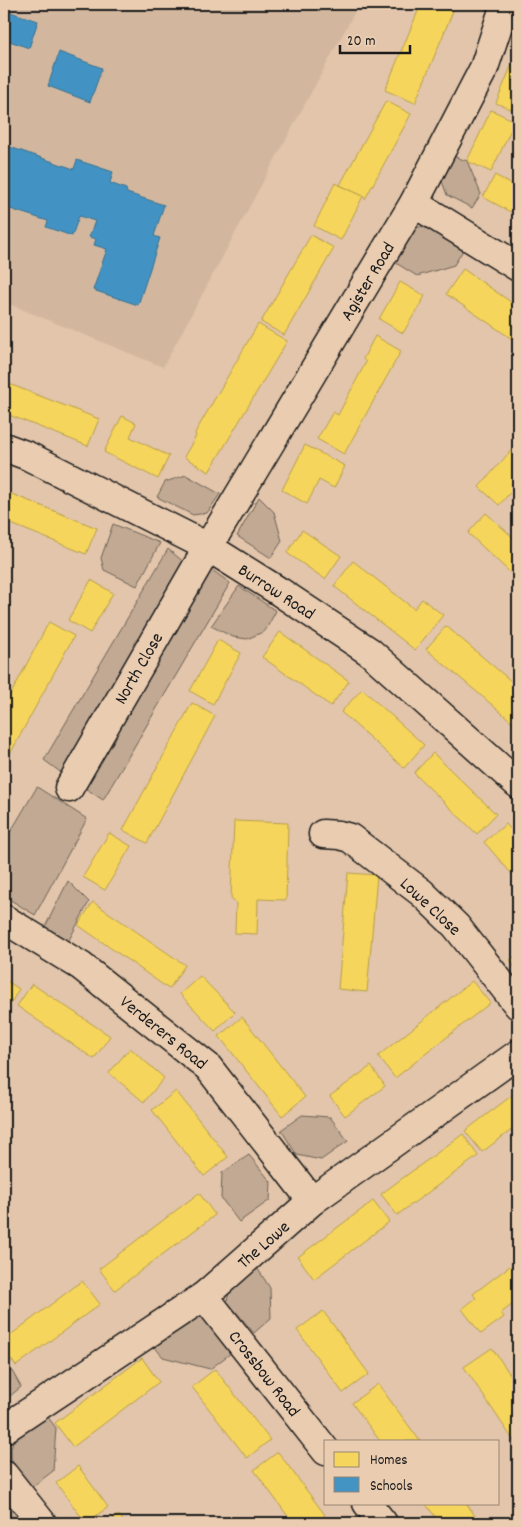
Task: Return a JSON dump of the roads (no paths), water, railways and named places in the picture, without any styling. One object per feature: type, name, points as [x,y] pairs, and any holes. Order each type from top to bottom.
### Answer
[{"type":"street","name":"Agister Road","points":[[208,547],[414,203],[484,68],[505,4]]},
{"type":"street","points":[[414,203],[518,267]]},
{"type":"street","name":"Burrow Road","points":[[4,447],[28,456],[208,547],[280,592],[370,652],[518,784]]},
{"type":"street","name":"North Close","points":[[69,788],[208,547]]},
{"type":"street","name":"Lowe Close","points":[[323,834],[339,834],[350,838],[422,893],[456,926],[518,1005]]},
{"type":"street","name":"Verderers Road","points":[[4,919],[82,966],[208,1067],[312,1201]]},
{"type":"street","points":[[430,933],[456,926]]},
{"type":"street","name":"The Lowe","points":[[4,1429],[204,1296],[312,1201],[518,1054]]},
{"type":"street","name":"Crossbow Road","points":[[204,1296],[324,1448]]},
{"type":"street","points":[[4,1475],[42,1523]]},
{"type":"street","points":[[368,1504],[383,1523]]}]
